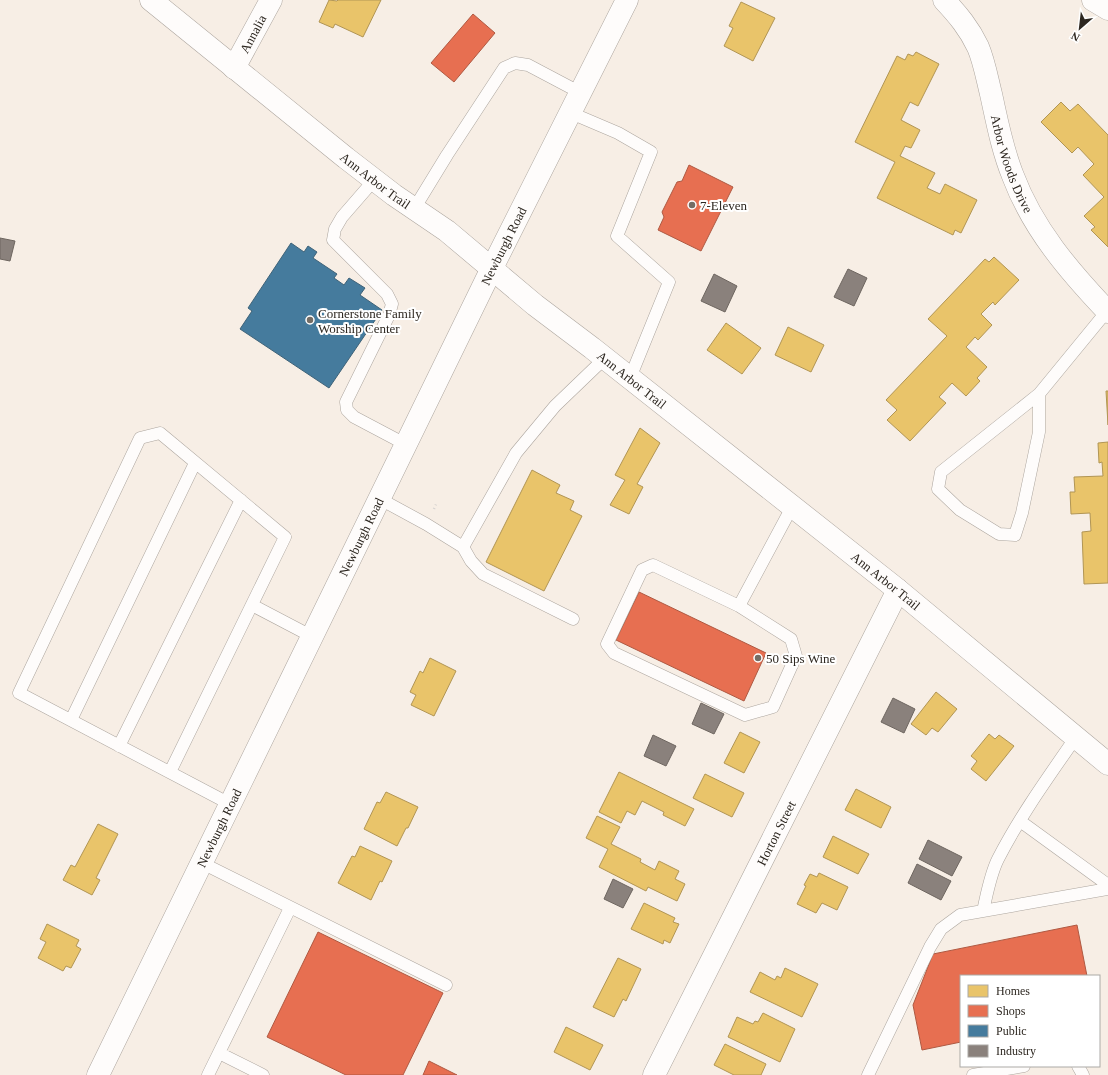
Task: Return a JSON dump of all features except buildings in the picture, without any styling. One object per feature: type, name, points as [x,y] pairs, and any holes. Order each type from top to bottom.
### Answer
[{"type":"street","name":"Ann Arbor Trail","points":[[151,0],[234,68],[375,179],[414,209],[447,231],[535,305],[605,358],[898,590],[1108,764]]},
{"type":"street","name":"Annalia","points":[[234,68],[271,0]]},
{"type":"street","name":"Newburgh Road","points":[[98,1075],[407,445],[492,268],[627,0]]},
{"type":"street","name":"Arbor Woods Drive","points":[[944,0],[963,21],[978,47],[986,71],[1001,141],[1012,175],[1023,200],[1036,224],[1061,260],[1108,312]]},
{"type":"street","points":[[1093,0],[1108,9]]},
{"type":"street","name":"Horton Street","points":[[654,1075],[898,590]]},
{"type":"lane","points":[[414,209],[447,155],[504,68],[515,63],[528,65],[581,93]]},
{"type":"lane","points":[[571,113],[618,133],[651,152],[617,236],[669,282],[630,378]]},
{"type":"lane","points":[[375,179],[342,217],[335,229],[333,240],[387,294],[392,304],[389,315],[346,402],[348,410],[354,417],[407,445]]},
{"type":"lane","points":[[1039,394],[1039,432],[1022,514],[1015,534],[999,534],[960,510],[938,489],[941,472],[1039,394],[1108,312]]},
{"type":"lane","points":[[463,547],[516,452],[556,406],[605,358]]},
{"type":"lane","points":[[170,772],[285,537],[160,434],[140,438],[19,693],[230,804]]},
{"type":"lane","points":[[71,720],[195,462]]},
{"type":"lane","points":[[380,499],[426,524],[463,547],[471,561],[483,574],[573,619]]},
{"type":"lane","points":[[119,746],[241,500]]},
{"type":"lane","points":[[739,606],[792,507]]},
{"type":"lane","points":[[653,565],[739,606],[790,638],[796,656],[773,707],[745,715],[614,653],[607,644],[642,570],[653,565]]},
{"type":"lane","points":[[252,606],[313,637]]},
{"type":"lane","points":[[983,911],[990,882],[998,859],[1035,796],[1076,737]]},
{"type":"lane","points":[[1020,821],[1108,885]]},
{"type":"lane","points":[[202,863],[446,985]]},
{"type":"lane","points":[[868,1075],[930,947],[941,929],[960,916],[1108,889]]},
{"type":"lane","points":[[208,1075],[290,908]]},
{"type":"lane","points":[[219,1053],[263,1075]]},
{"type":"lane","points":[[973,1075],[1018,1067]]},
{"type":"place","name":"7-Eleven","points":[[692,205]]},
{"type":"place","name":"Cornerstone Family Worship Center","points":[[310,320]]},
{"type":"place","name":"50 Sips Wine","points":[[758,658]]}]
